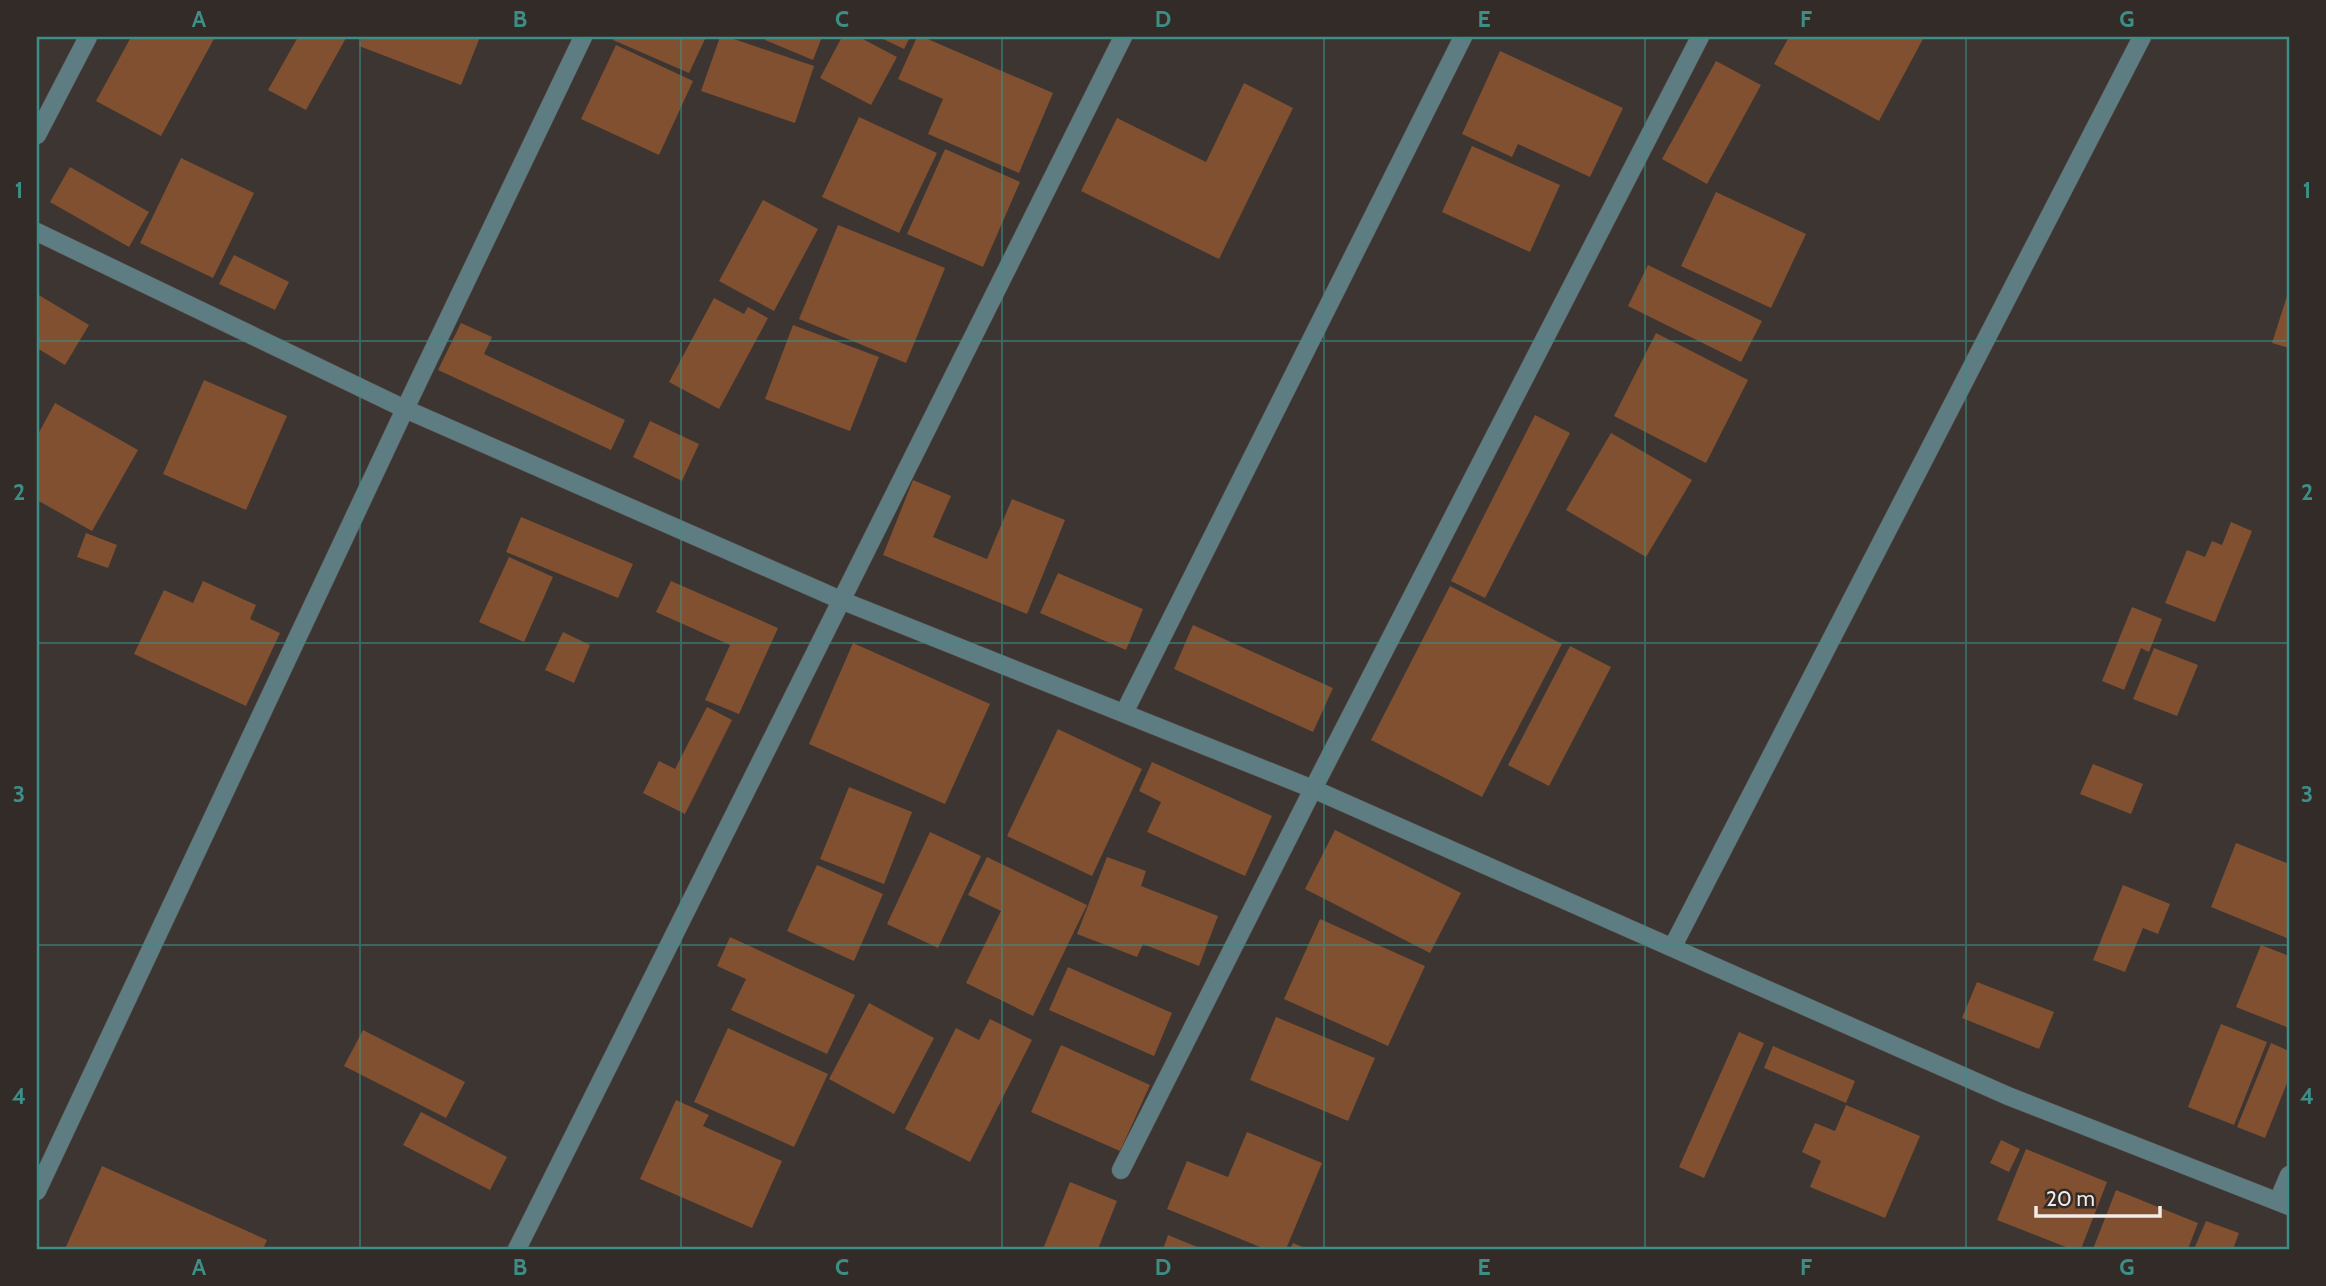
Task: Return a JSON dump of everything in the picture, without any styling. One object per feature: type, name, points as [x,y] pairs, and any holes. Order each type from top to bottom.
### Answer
[{"type":"street","points":[[37,135],[88,37]]},
{"type":"street","points":[[37,1191],[583,37]]},
{"type":"street","points":[[517,1249],[1123,37]]},
{"type":"street","points":[[1124,713],[1463,37]]},
{"type":"street","points":[[1121,1170],[1313,789],[1700,37]]},
{"type":"street","points":[[1673,946],[2142,37]]},
{"type":"street","points":[[37,232],[405,409],[843,601],[1313,789],[2008,1096],[2284,1204],[2289,1175]]},
{"type":"building","points":[[131,37],[215,37],[161,136],[96,101]]},
{"type":"building","points":[[298,37],[346,38],[306,110],[268,90]]},
{"type":"building","points":[[362,37],[480,37],[461,85],[359,46]]},
{"type":"building","points":[[615,37],[706,37],[689,73],[613,40]]},
{"type":"building","points":[[720,37],[728,37],[814,66],[795,123],[701,91]]},
{"type":"building","points":[[766,37],[822,37],[813,60],[765,40]]},
{"type":"building","points":[[842,37],[859,37],[897,57],[871,105],[820,78]]},
{"type":"building","points":[[879,37],[910,37],[904,49]]},
{"type":"building","points":[[917,37],[923,37],[1053,93],[1019,173],[928,134],[943,99],[898,79]]},
{"type":"building","points":[[1789,37],[1924,37],[1879,121],[1774,64]]},
{"type":"building","points":[[616,45],[693,81],[659,155],[581,119]]},
{"type":"building","points":[[1500,51],[1623,108],[1590,177],[1518,144],[1512,157],[1462,134]]},
{"type":"building","points":[[1716,61],[1761,85],[1707,184],[1662,159]]},
{"type":"building","points":[[1244,83],[1293,108],[1219,259],[1081,191],[1117,118],[1206,162]]},
{"type":"building","points":[[859,117],[937,153],[899,233],[822,197]]},
{"type":"building","points":[[1472,146],[1560,185],[1530,252],[1442,212]]},
{"type":"building","points":[[945,149],[1020,182],[983,267],[907,234]]},
{"type":"building","points":[[181,158],[254,193],[213,278],[140,243]]},
{"type":"building","points":[[70,167],[149,212],[129,247],[50,202]]},
{"type":"building","points":[[1716,192],[1806,234],[1771,308],[1681,266]]},
{"type":"building","points":[[763,200],[818,229],[774,311],[719,281]]},
{"type":"building","points":[[838,225],[945,268],[906,363],[799,319]]},
{"type":"building","points":[[234,255],[289,282],[275,310],[219,284]]},
{"type":"building","points":[[1648,265],[1762,321],[1741,362],[1628,306]]},
{"type":"building","points":[[2289,290],[2289,348],[2272,343]]},
{"type":"building","points":[[37,294],[89,325],[65,365],[37,348]]},
{"type":"building","points":[[714,298],[744,314],[748,307],[768,318],[719,409],[669,382]]},
{"type":"building","points":[[461,323],[492,337],[484,354],[625,420],[611,450],[438,370]]},
{"type":"building","points":[[793,325],[879,357],[850,431],[765,399]]},
{"type":"building","points":[[1656,333],[1748,380],[1706,463],[1614,416]]},
{"type":"building","points":[[204,380],[287,416],[246,510],[163,474]]},
{"type":"building","points":[[55,403],[138,450],[92,531],[37,500],[37,436]]},
{"type":"building","points":[[1535,415],[1570,433],[1485,598],[1451,581]]},
{"type":"building","points":[[650,421],[699,444],[682,481],[633,457]]},
{"type":"building","points":[[1611,433],[1692,480],[1646,557],[1566,510]]},
{"type":"building","points":[[913,480],[951,496],[933,537],[987,559],[1012,499],[1065,520],[1027,614],[883,555]]},
{"type":"building","points":[[521,517],[633,564],[618,598],[506,552]]},
{"type":"building","points":[[2231,522],[2252,531],[2215,622],[2165,603],[2187,550],[2205,557],[2212,541],[2222,545]]},
{"type":"building","points":[[86,533],[117,545],[108,568],[77,557]]},
{"type":"building","points":[[509,557],[553,577],[524,642],[479,622]]},
{"type":"building","points":[[1058,573],[1143,609],[1126,650],[1040,613]]},
{"type":"building","points":[[203,581],[256,605],[250,619],[280,633],[246,706],[134,654],[164,590],[193,603]]},
{"type":"building","points":[[671,581],[778,628],[739,714],[705,700],[730,645],[656,612]]},
{"type":"building","points":[[1450,586],[1562,644],[1482,797],[1371,740]]},
{"type":"building","points":[[2132,607],[2162,619],[2149,652],[2141,648],[2124,690],[2102,681]]},
{"type":"building","points":[[1193,625],[1333,688],[1313,732],[1174,669]]},
{"type":"building","points":[[563,632],[590,645],[574,683],[545,670]]},
{"type":"building","points":[[853,643],[990,704],[945,804],[809,744]]},
{"type":"building","points":[[1570,646],[1611,667],[1549,786],[1508,765]]},
{"type":"building","points":[[2154,648],[2198,665],[2177,716],[2133,699]]},
{"type":"building","points":[[707,707],[732,720],[685,814],[643,793],[659,761],[675,769]]},
{"type":"building","points":[[1058,729],[1142,769],[1092,876],[1007,836]]},
{"type":"building","points":[[1152,762],[1272,816],[1245,876],[1147,832],[1161,802],[1139,791]]},
{"type":"building","points":[[2093,764],[2143,784],[2131,814],[2080,794]]},
{"type":"building","points":[[849,787],[912,812],[884,884],[820,859]]},
{"type":"building","points":[[1335,830],[1461,893],[1430,953],[1305,889]]},
{"type":"building","points":[[930,832],[981,856],[938,948],[887,924]]},
{"type":"building","points":[[2236,843],[2289,864],[2289,939],[2211,907]]},
{"type":"building","points":[[987,857],[1087,905],[1033,1016],[966,983],[1001,911],[968,895]]},
{"type":"building","points":[[1107,857],[1146,871],[1141,886],[1218,916],[1199,966],[1143,944],[1137,957],[1077,934]]},
{"type":"building","points":[[817,865],[883,894],[854,961],[787,931]]},
{"type":"building","points":[[2123,885],[2170,904],[2158,934],[2143,928],[2125,972],[2093,960]]},
{"type":"building","points":[[1320,919],[1425,966],[1388,1046],[1284,999]]},
{"type":"building","points":[[730,937],[855,995],[827,1054],[731,1010],[746,979],[717,966]]},
{"type":"building","points":[[2261,945],[2289,956],[2289,1028],[2236,1007]]},
{"type":"building","points":[[1068,967],[1172,1013],[1154,1056],[1049,1010]]},
{"type":"building","points":[[1977,982],[2054,1012],[2039,1049],[1962,1018]]},
{"type":"building","points":[[869,1003],[934,1038],[894,1114],[829,1079]]},
{"type":"building","points":[[1276,1017],[1375,1058],[1348,1121],[1250,1080]]},
{"type":"building","points":[[990,1019],[1032,1040],[970,1162],[905,1129],[956,1028],[979,1040]]},
{"type":"building","points":[[2221,1024],[2267,1042],[2234,1125],[2188,1107]]},
{"type":"building","points":[[728,1028],[828,1074],[794,1147],[694,1102]]},
{"type":"building","points":[[363,1030],[465,1082],[446,1118],[344,1066]]},
{"type":"building","points":[[1739,1032],[1764,1043],[1704,1178],[1679,1167]]},
{"type":"building","points":[[2271,1043],[2289,1051],[2289,1078],[2265,1138],[2237,1127]]},
{"type":"building","points":[[1061,1045],[1150,1085],[1120,1151],[1031,1112]]},
{"type":"building","points":[[1773,1046],[1855,1081],[1846,1103],[1764,1068]]},
{"type":"building","points":[[676,1100],[709,1115],[703,1126],[782,1161],[752,1228],[640,1179]]},
{"type":"building","points":[[1846,1105],[1920,1136],[1885,1218],[1810,1187],[1821,1161],[1802,1152],[1815,1123],[1835,1131]]},
{"type":"building","points":[[421,1112],[507,1157],[490,1190],[403,1145]]},
{"type":"building","points":[[1247,1132],[1322,1163],[1286,1249],[1265,1249],[1167,1209],[1187,1161],[1228,1177]]},
{"type":"building","points":[[2001,1140],[2020,1149],[2009,1172],[1990,1163]]},
{"type":"building","points":[[2026,1149],[2107,1182],[2081,1249],[2071,1249],[1997,1220]]},
{"type":"building","points":[[102,1166],[267,1240],[263,1249],[65,1249]]},
{"type":"building","points":[[1070,1182],[1117,1201],[1098,1249],[1043,1249]]},
{"type":"building","points":[[2116,1190],[2198,1223],[2188,1249],[2093,1249]]},
{"type":"building","points":[[2206,1221],[2239,1233],[2233,1249],[2194,1249]]},
{"type":"building","points":[[1168,1235],[1202,1249],[1163,1249]]},
{"type":"building","points":[[1293,1243],[1307,1249],[1290,1249]]}]
